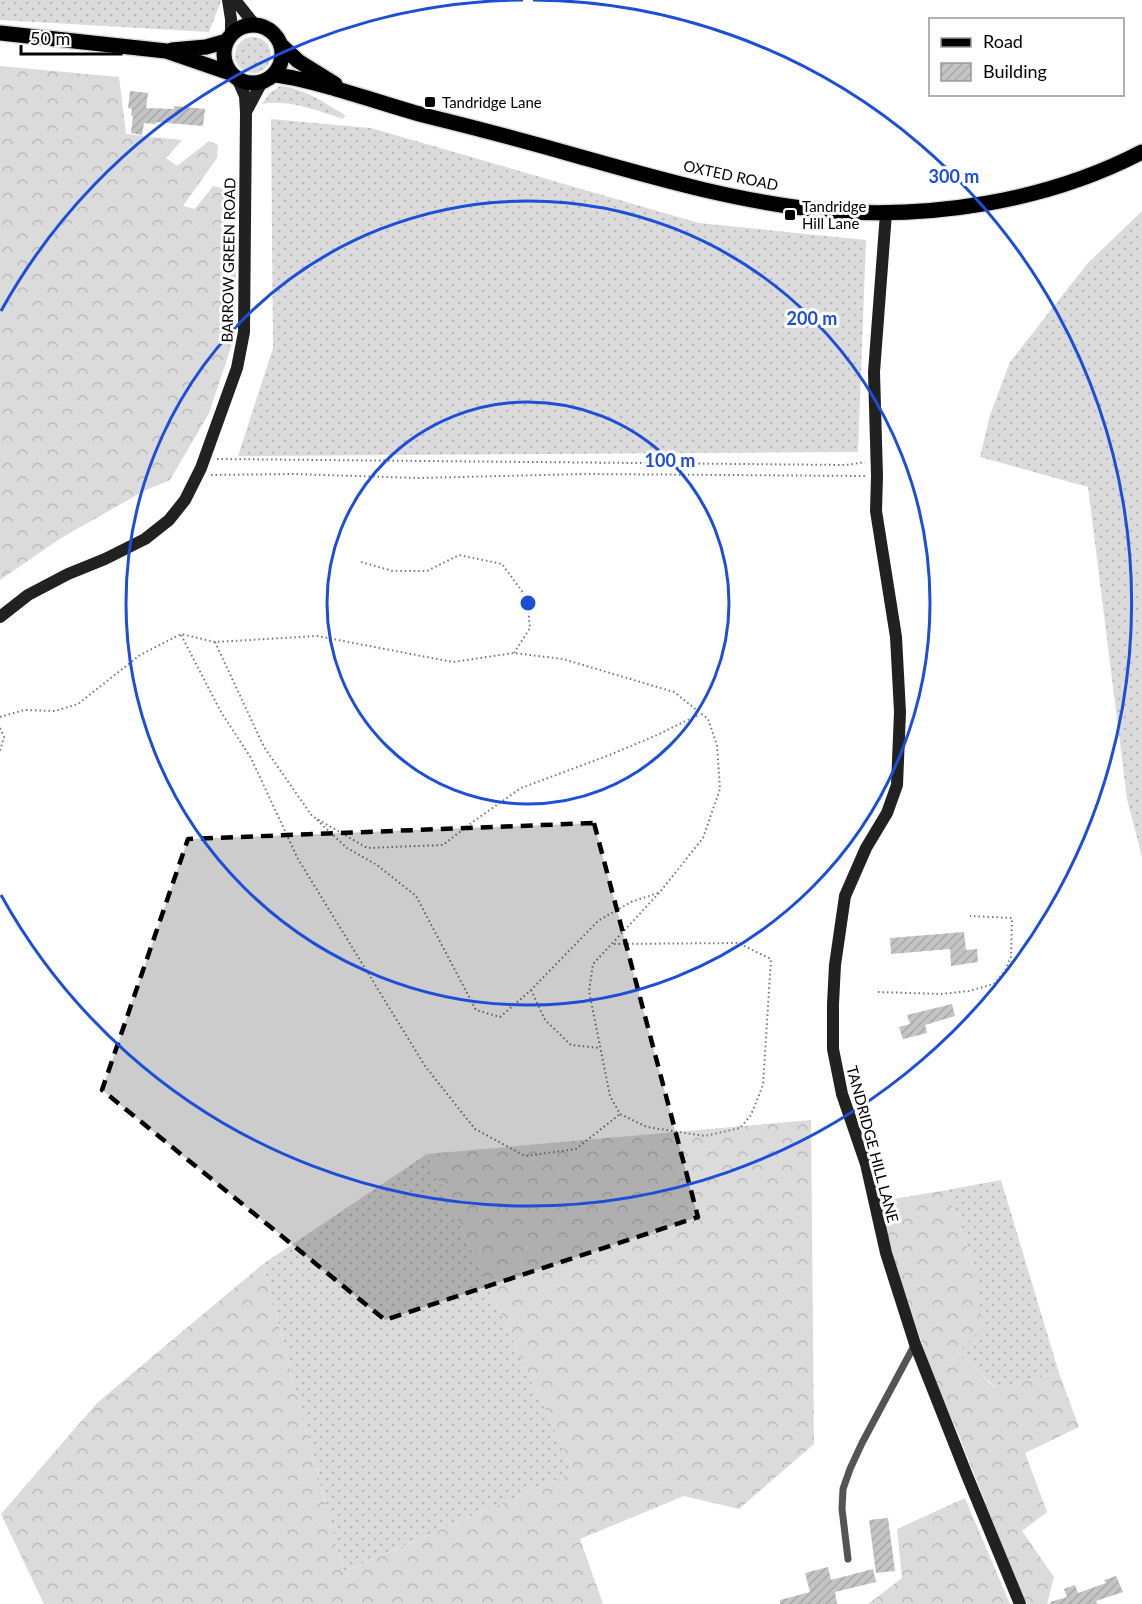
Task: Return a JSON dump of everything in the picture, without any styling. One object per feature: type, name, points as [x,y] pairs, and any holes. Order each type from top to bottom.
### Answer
[{"type":"main road","points":[[166,51],[252,84],[268,79],[280,67],[283,56],[282,45],[271,30],[255,25],[245,26],[229,39],[224,51],[225,64],[234,76]]},
{"type":"main road","points":[[0,33],[166,51],[206,47],[229,39]]},
{"type":"main road","name":"OXTED ROAD","points":[[282,45],[298,61],[351,93]]},
{"type":"main road","name":"OXTED ROAD","points":[[268,79],[293,76],[392,106],[662,179],[755,201],[820,210],[886,213],[955,208],[1026,195],[1082,179],[1142,152]]},
{"type":"street","points":[[228,0],[231,19],[229,39]]},
{"type":"street","points":[[235,0],[255,25]]},
{"type":"street","name":"BARROW GREEN ROAD","points":[[0,617],[28,595],[145,539],[169,520],[185,500],[205,459],[237,368],[244,332],[246,113],[245,96],[234,76]]},
{"type":"street","name":"BARROW GREEN ROAD","points":[[246,113],[268,79]]},
{"type":"street","name":"TANDRIDGE HILL LANE","points":[[886,213],[874,372],[876,511],[896,637],[900,712],[897,785],[887,813],[866,848],[845,896],[832,1004],[833,1049],[842,1094],[866,1164],[886,1253],[915,1344],[1020,1604]]},
{"type":"lane","points":[[848,1559],[842,1509],[843,1490],[862,1443],[915,1344]]},
{"type":"path","points":[[205,459],[846,465],[877,461]]},
{"type":"path","points":[[198,475],[294,474],[418,478],[584,474],[877,476]]},
{"type":"path","points":[[361,562],[393,571],[427,572],[459,555],[502,564],[527,598],[530,628],[514,653]]},
{"type":"path","points":[[181,634],[221,712],[251,758],[298,859],[425,1066],[475,1129],[525,1156],[576,1149],[620,1114]]},
{"type":"path","points":[[0,717],[24,710],[55,711],[78,704],[140,655],[181,634],[215,642],[317,636],[453,662],[514,653],[563,659],[674,692],[708,719],[717,745],[720,789],[703,838],[660,892],[593,964],[589,991],[610,1096],[620,1114],[647,1127],[705,1136],[741,1128],[751,1115],[763,1085],[771,959],[738,943],[612,944]]},
{"type":"path","points":[[215,642],[264,747],[312,816],[347,848],[377,865],[416,896],[476,1011],[500,1017],[531,990],[598,921],[631,902],[660,892]]},
{"type":"path","points":[[312,816],[367,848],[443,845],[521,788],[627,748],[701,713]]},
{"type":"path","points":[[0,728],[4,737],[0,752]]},
{"type":"path","points":[[878,992],[941,994],[969,991],[994,984],[1005,970],[1011,957],[1012,918],[970,916]]},
{"type":"path","points":[[531,990],[545,1020],[571,1045],[600,1048]]},
{"type":"highlighted area","points":[[594,823],[698,1217],[385,1320],[102,1090],[188,839]]},
{"type":"green space","points":[[0,0],[221,1],[209,32],[0,20]]},
{"type":"green space","points":[[253,37],[266,42],[271,55],[266,68],[253,73],[240,68],[235,55],[240,42]]},
{"type":"green space","points":[[0,66],[119,77],[126,134],[182,140],[166,158],[177,166],[209,141],[218,145],[217,158],[183,206],[195,209],[213,186],[236,191],[236,282],[233,341],[209,413],[170,480],[144,491],[61,538],[0,580]]},
{"type":"green space","points":[[280,86],[306,93],[345,115],[343,119],[293,104],[262,104],[270,93]]},
{"type":"green space","points":[[271,119],[371,128],[699,223],[866,240],[858,452],[238,456],[273,348]]},
{"type":"green space","points":[[1142,211],[1142,857],[1127,799],[1088,487],[980,457],[990,415],[1010,362],[1087,264]]},
{"type":"green space","points":[[811,1120],[814,1444],[739,1509],[684,1496],[580,1539],[603,1604],[44,1604],[1,1514],[97,1403],[263,1264],[343,1572],[574,1472],[427,1154]]},
{"type":"green space","points":[[427,1154],[574,1472],[343,1572],[263,1264]]},
{"type":"green space","points":[[1001,1180],[1059,1373],[996,1388],[958,1352],[975,1271],[947,1190]]},
{"type":"green space","points":[[947,1190],[975,1271],[983,1328],[958,1352],[995,1388],[1059,1373],[1079,1427],[1025,1453],[1047,1512],[1022,1531],[1054,1577],[1047,1604],[1028,1604],[1024,1600],[932,1373],[891,1252],[881,1201]]},
{"type":"green space","points":[[965,1498],[1010,1604],[868,1604],[902,1578],[897,1529]]},
{"type":"building","points":[[130,91],[148,93],[146,108],[174,109],[174,106],[205,109],[203,126],[144,123],[142,135],[131,133],[133,116],[131,116],[132,109],[128,108]]},
{"type":"building","points":[[964,932],[966,950],[977,949],[978,962],[951,966],[950,949],[891,954],[890,938]]},
{"type":"building","points":[[952,1004],[955,1016],[925,1025],[927,1033],[903,1039],[899,1027],[910,1024],[907,1015]]},
{"type":"building","points":[[888,1518],[895,1571],[876,1573],[869,1520]]},
{"type":"building","points":[[828,1567],[831,1580],[873,1569],[876,1582],[835,1592],[837,1604],[780,1604],[780,1600],[810,1592],[805,1573]]},
{"type":"building","points":[[1116,1576],[1123,1592],[1096,1601],[1097,1604],[1051,1604],[1050,1602],[1067,1597],[1064,1589],[1075,1585],[1078,1593],[1106,1583],[1104,1580]]},
{"type":"place","name":"Tandridge Lane","points":[[430,102]]},
{"type":"place","name":"Tandridge Hill Lane","points":[[790,215]]}]
